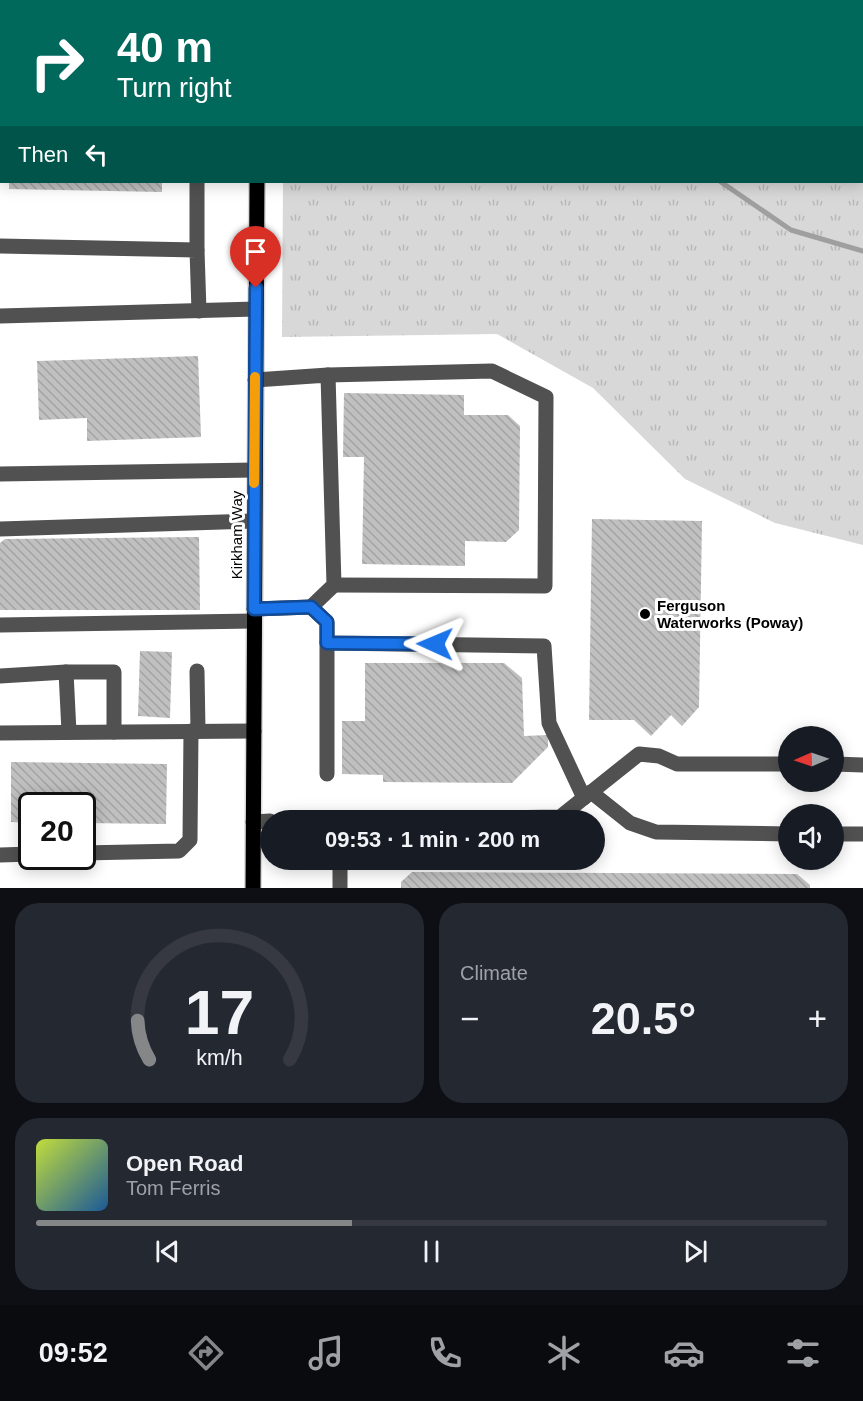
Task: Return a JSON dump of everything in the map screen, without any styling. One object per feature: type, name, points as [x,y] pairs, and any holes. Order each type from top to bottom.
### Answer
[{"type":"main road","name":"Kirkham Way","points":[[253,888],[257,183]]},
{"type":"street","points":[[197,183],[199,311]]},
{"type":"street","points":[[0,246],[197,250]]},
{"type":"street","points":[[0,316],[256,309]]},
{"type":"street","points":[[0,625],[254,615],[311,607],[334,585],[545,586],[546,397],[492,371],[328,375],[255,380]]},
{"type":"street","points":[[328,375],[334,585]]},
{"type":"street","points":[[0,474],[255,470]]},
{"type":"street","points":[[0,529],[254,521]]},
{"type":"street","points":[[311,607],[327,622],[327,774]]},
{"type":"street","points":[[327,643],[544,646],[549,723],[588,795],[630,823],[656,832],[778,834]]},
{"type":"street","points":[[96,853],[179,851],[190,840],[197,671]]},
{"type":"street","points":[[66,672],[69,732]]},
{"type":"street","points":[[0,676],[114,672],[114,732]]},
{"type":"street","points":[[0,733],[254,731]]},
{"type":"street","points":[[570,810],[639,754],[659,756],[677,764],[778,764]]},
{"type":"street","points":[[844,764],[863,765]]},
{"type":"street","points":[[254,822],[260,822]]},
{"type":"street","points":[[844,834],[863,834]]},
{"type":"street","points":[[0,855],[18,854]]},
{"type":"street","points":[[340,870],[340,888]]},
{"type":"green space","points":[[283,183],[863,183],[863,545],[775,523],[685,479],[593,388],[497,334],[282,337]]},
{"type":"building","points":[[9,183],[162,183],[162,192],[9,189]]},
{"type":"building","points":[[198,356],[201,437],[87,441],[87,418],[39,420],[37,361]]},
{"type":"building","points":[[344,393],[464,395],[464,415],[508,415],[520,426],[519,530],[506,542],[465,541],[465,566],[362,564],[364,457],[343,457]]},
{"type":"building","name":"Ferguson Waterworks (Poway)","points":[[592,519],[702,521],[699,707],[682,726],[671,715],[651,736],[634,720],[589,720]]},
{"type":"building","points":[[199,537],[200,610],[0,610],[0,543],[5,539]]},
{"type":"building","points":[[140,651],[172,652],[170,718],[138,716]]},
{"type":"building","points":[[365,663],[504,663],[522,678],[524,736],[548,735],[548,747],[512,783],[383,782],[383,775],[342,774],[342,721],[365,721]]},
{"type":"building","points":[[11,762],[167,764],[166,824],[96,823],[96,792],[18,792],[18,822],[11,822]]},
{"type":"building","points":[[412,872],[797,874],[810,885],[810,888],[401,888],[401,882]]},
{"type":"waterway","points":[[722,183],[791,230],[863,251]]},
{"type":"slow traffic","points":[[254,483],[255,377]]},
{"type":"place","name":"Ferguson Waterworks (Poway)","points":[[645,614]]},
{"type":"route","points":[[256,288],[254,609],[311,607],[327,622],[327,643],[435,644]]}]
